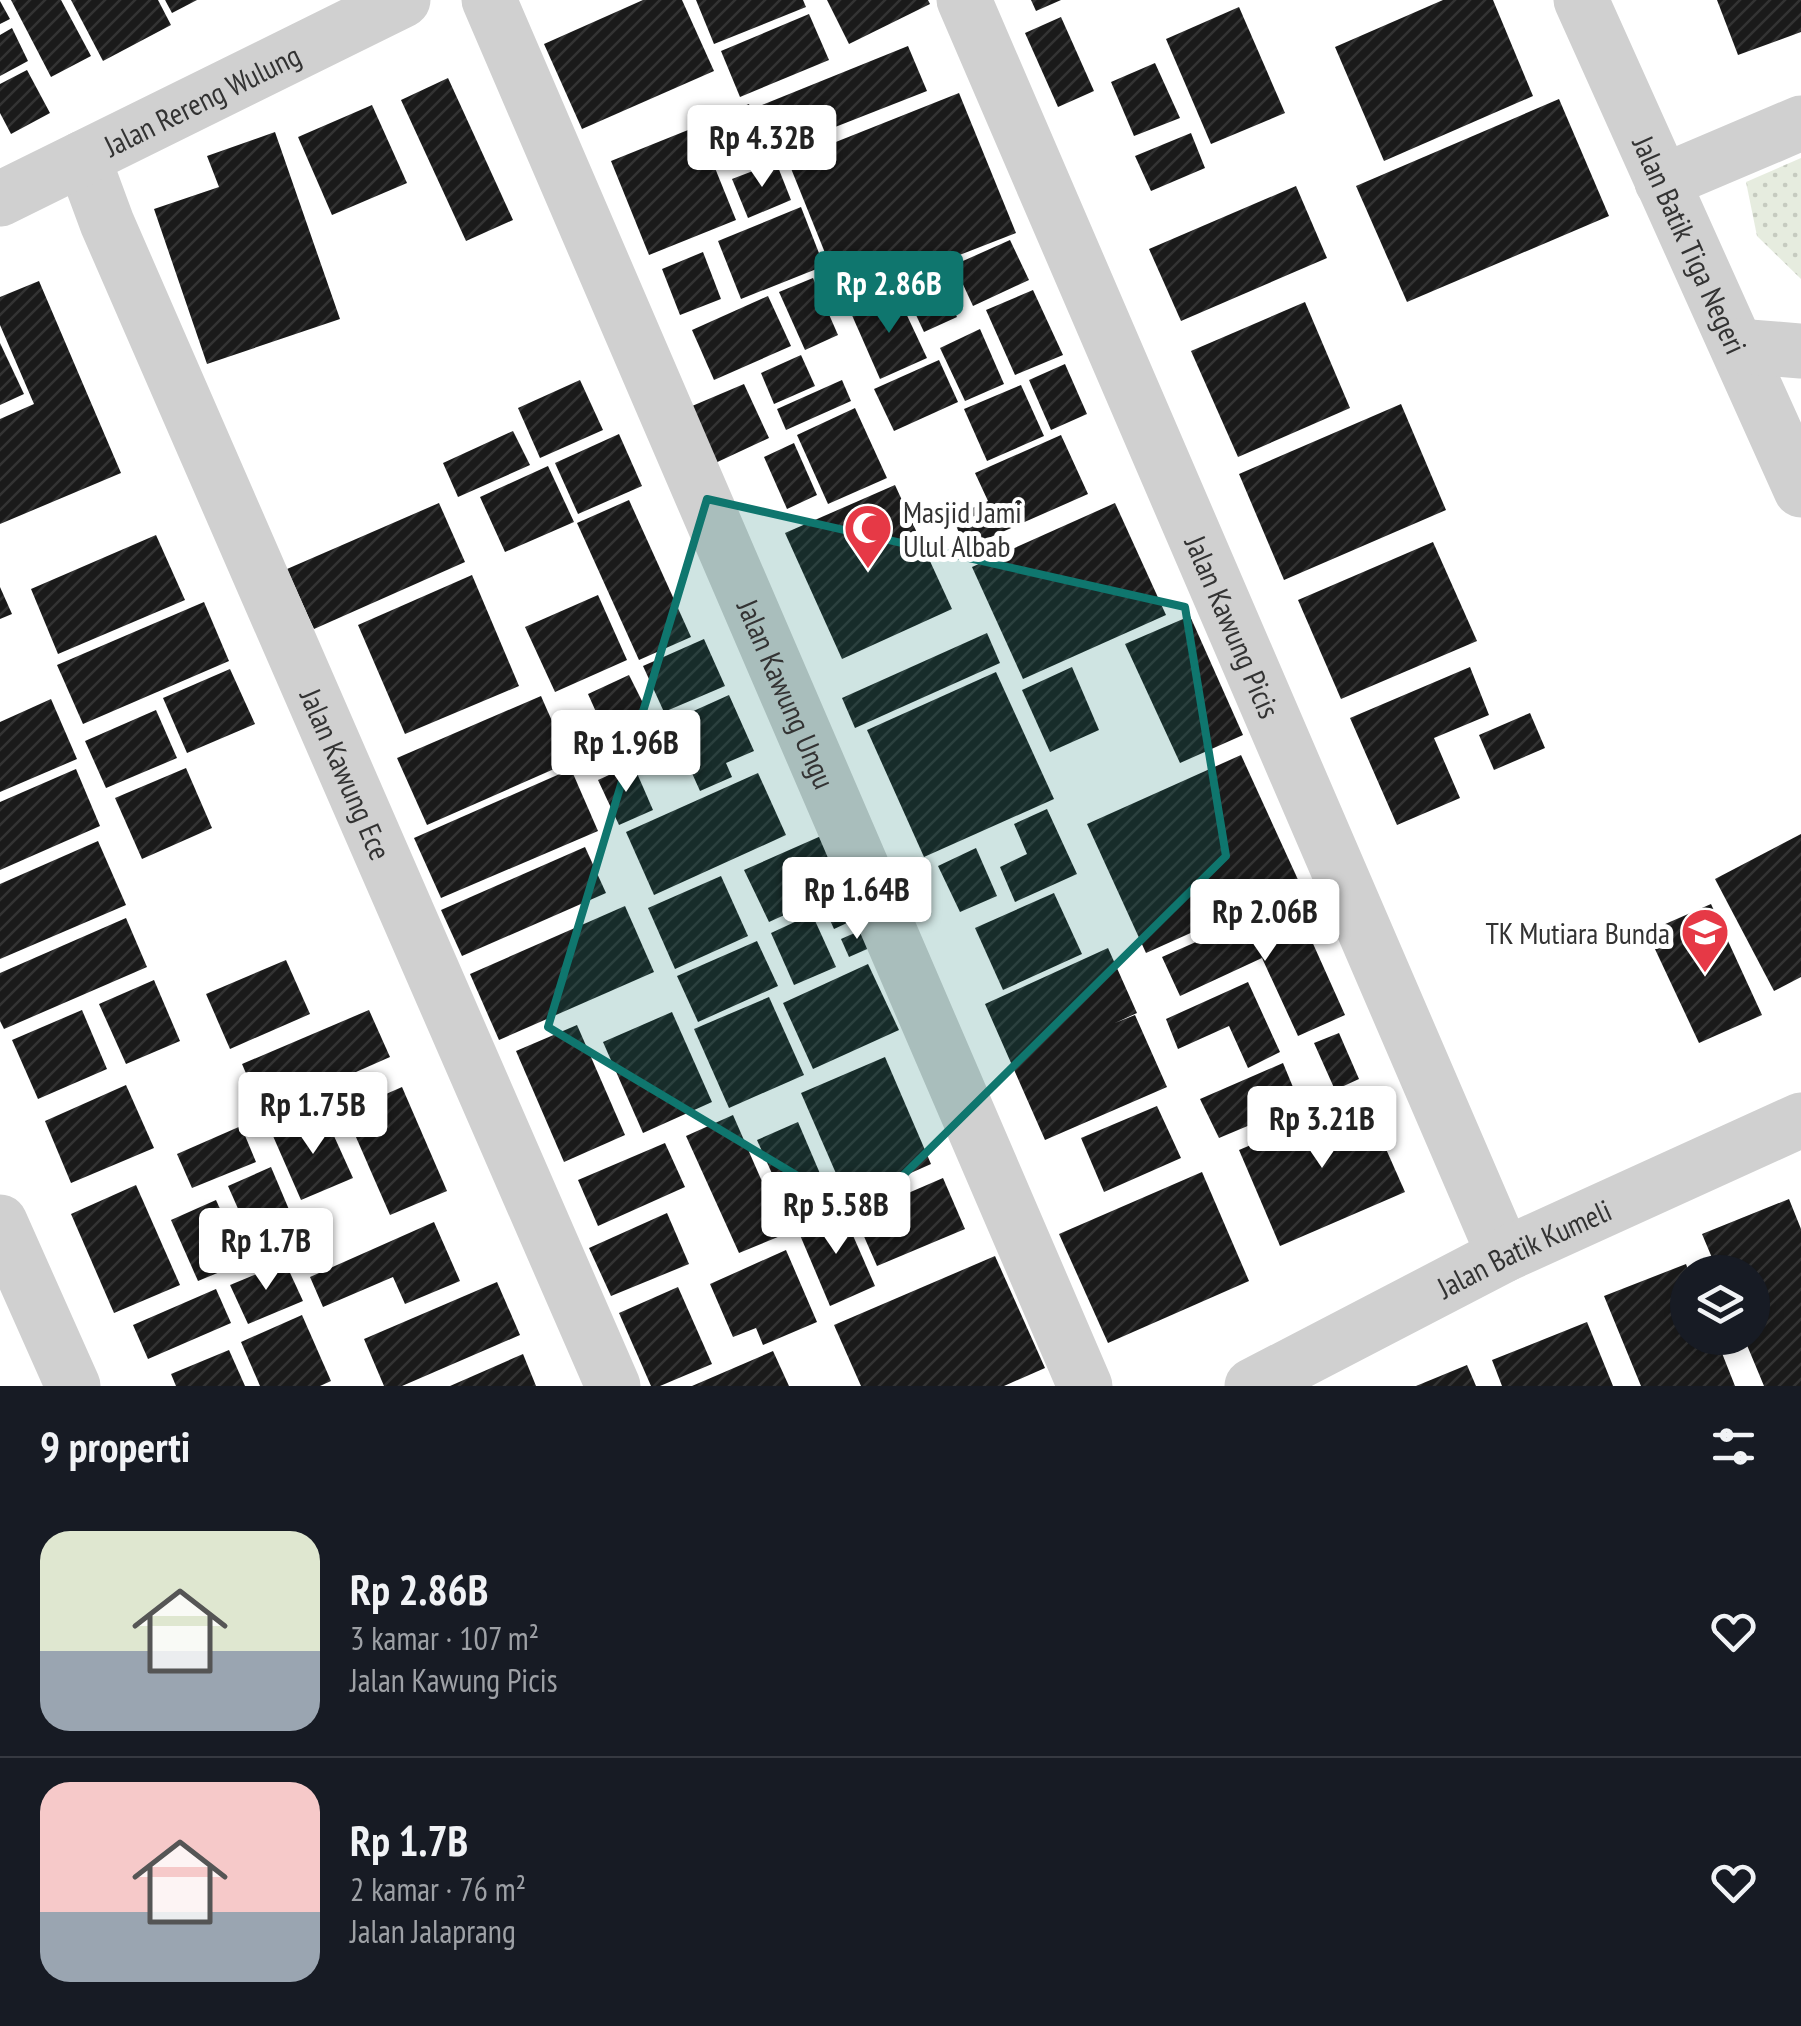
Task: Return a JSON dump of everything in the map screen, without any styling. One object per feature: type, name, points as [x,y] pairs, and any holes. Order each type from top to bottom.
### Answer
[{"type":"street","name":"Jalan Rereng Wulung","points":[[0,200],[403,0]]},
{"type":"street","name":"Jalan Kawung Ungu","points":[[489,0],[1085,1386]]},
{"type":"street","name":"Jalan Kawung Picis","points":[[964,0],[1504,1254]]},
{"type":"street","name":"Jalan Batik Tiga Negeri","points":[[1581,0],[1801,490]]},
{"type":"street","points":[[1662,182],[1801,123]]},
{"type":"street","name":"Jalan Kawung Ece","points":[[83,158],[115,242],[613,1386]]},
{"type":"street","points":[[1736,346],[1801,351]]},
{"type":"street","name":"Jalan Batik Kumeli","points":[[1252,1386],[1504,1254],[1801,1120]]},
{"type":"street","points":[[7,1256],[73,1386]]},
{"type":"highlighted area","points":[[707,499],[1185,607],[1226,856],[863,1215],[548,1027]]},
{"type":"shaded area","points":[[1801,158],[1801,279],[1757,236],[1746,182]]},
{"type":"building","points":[[11,0],[61,0],[91,56],[51,77]]},
{"type":"building","points":[[71,0],[158,0],[171,25],[103,61]]},
{"type":"building","points":[[165,0],[197,0],[172,13]]},
{"type":"building","points":[[643,0],[682,0],[714,71],[582,129],[544,44]]},
{"type":"building","points":[[696,0],[803,0],[806,7],[714,44]]},
{"type":"building","points":[[827,0],[928,0],[930,4],[849,44]]},
{"type":"building","points":[[1031,0],[1061,0],[1036,11]]},
{"type":"building","points":[[1443,0],[1493,0],[1533,96],[1384,161],[1335,47]]},
{"type":"building","points":[[1717,0],[1801,0],[1801,32],[1738,55]]},
{"type":"building","points":[[0,1],[10,19],[0,24]]},
{"type":"building","points":[[1239,7],[1285,113],[1211,144],[1166,39]]},
{"type":"building","points":[[809,14],[829,60],[740,97],[721,51]]},
{"type":"building","points":[[1061,17],[1094,91],[1058,107],[1025,33]]},
{"type":"building","points":[[12,28],[28,61],[0,76],[0,35]]},
{"type":"building","points":[[908,46],[927,91],[779,149],[762,105]]},
{"type":"building","points":[[1155,63],[1180,118],[1134,136],[1111,82]]},
{"type":"building","points":[[27,70],[50,113],[11,134],[0,113],[0,84]]},
{"type":"building","points":[[448,78],[513,220],[466,241],[401,100]]},
{"type":"building","points":[[959,93],[1016,233],[844,300],[788,161]]},
{"type":"building","points":[[1559,99],[1609,216],[1407,302],[1356,186]]},
{"type":"building","points":[[749,104],[766,149],[723,165],[705,121]]},
{"type":"building","points":[[372,105],[407,183],[332,215],[298,137]]},
{"type":"building","points":[[698,126],[736,220],[649,255],[611,161]]},
{"type":"building","points":[[275,132],[340,319],[207,364],[154,209],[219,187],[207,156]]},
{"type":"building","points":[[1191,133],[1205,168],[1151,191],[1135,156]]},
{"type":"building","points":[[776,162],[791,200],[748,218],[732,179]]},
{"type":"building","points":[[1296,186],[1327,258],[1181,321],[1149,249]]},
{"type":"building","points":[[801,207],[824,266],[741,299],[718,241]]},
{"type":"building","points":[[1010,240],[1029,280],[973,306],[954,265]]},
{"type":"building","points":[[703,252],[721,299],[680,315],[662,269]]},
{"type":"building","points":[[935,267],[957,317],[924,332],[901,283]]},
{"type":"building","points":[[813,278],[838,335],[805,350],[779,292]]},
{"type":"building","points":[[39,281],[121,473],[0,524],[0,419],[34,404],[0,325],[0,297]]},
{"type":"building","points":[[1033,290],[1063,355],[1015,375],[986,310]]},
{"type":"building","points":[[896,292],[927,358],[880,379],[851,313]]},
{"type":"building","points":[[768,296],[791,346],[714,380],[692,330]]},
{"type":"building","points":[[1305,302],[1350,408],[1238,457],[1191,351]]},
{"type":"building","points":[[980,329],[1004,384],[965,401],[940,348]]},
{"type":"building","points":[[0,343],[24,394],[0,405]]},
{"type":"building","points":[[801,355],[815,386],[774,404],[761,373]]},
{"type":"building","points":[[939,360],[958,402],[894,431],[874,389]]},
{"type":"building","points":[[1065,364],[1087,414],[1051,430],[1029,380]]},
{"type":"building","points":[[580,380],[603,430],[540,458],[518,408]]},
{"type":"building","points":[[842,380],[851,401],[786,430],[777,409]]},
{"type":"building","points":[[744,384],[769,438],[711,465],[685,409]]},
{"type":"building","points":[[1021,385],[1044,436],[987,461],[964,409]]},
{"type":"building","points":[[1401,404],[1446,510],[1284,580],[1239,474]]},
{"type":"building","points":[[855,408],[887,478],[828,504],[797,435]]},
{"type":"building","points":[[513,431],[530,465],[458,497],[443,463]]},
{"type":"building","points":[[619,434],[642,486],[578,514],[555,463]]},
{"type":"building","points":[[1061,435],[1088,494],[966,548],[952,517],[988,501],[975,473]]},
{"type":"building","points":[[794,443],[817,495],[787,509],[764,457]]},
{"type":"building","points":[[548,466],[574,522],[505,552],[480,497]]},
{"type":"building","name":"Masjid Jami Ulul Albab","points":[[895,485],[952,609],[842,659],[785,533]]},
{"type":"building","points":[[629,500],[691,637],[639,660],[577,523]]},
{"type":"building","points":[[439,503],[465,562],[314,629],[287,569]]},
{"type":"building","points":[[1115,503],[1166,615],[1023,679],[972,567]]},
{"type":"building","points":[[156,535],[185,600],[58,654],[31,589]]},
{"type":"building","points":[[1433,542],[1477,641],[1341,699],[1298,600]]},
{"type":"building","points":[[472,575],[519,686],[405,734],[358,625]]},
{"type":"building","points":[[0,587],[12,614],[0,619]]},
{"type":"building","points":[[598,595],[627,660],[555,692],[525,627]]},
{"type":"building","points":[[204,602],[229,661],[83,724],[57,665]]},
{"type":"building","points":[[1190,616],[1243,735],[1180,763],[1125,644]]},
{"type":"building","points":[[987,633],[1000,663],[855,728],[842,698]]},
{"type":"building","points":[[704,639],[725,686],[664,712],[643,666]]},
{"type":"building","points":[[1072,667],[1099,730],[1050,752],[1022,690]]},
{"type":"building","points":[[1470,667],[1489,715],[1434,738],[1460,798],[1397,825],[1350,718]]},
{"type":"building","points":[[230,669],[255,724],[187,753],[163,698]]},
{"type":"building","points":[[996,672],[1054,799],[924,857],[867,730]]},
{"type":"building","points":[[629,675],[648,713],[605,732],[588,694]]},
{"type":"building","points":[[729,695],[754,751],[726,763],[732,777],[700,791],[669,722]]},
{"type":"building","points":[[541,696],[570,762],[427,825],[397,758]]},
{"type":"building","points":[[51,699],[77,759],[0,792],[0,722]]},
{"type":"building","points":[[156,710],[177,758],[106,788],[85,741]]},
{"type":"building","points":[[1530,713],[1545,748],[1494,770],[1479,735]]},
{"type":"building","points":[[1241,755],[1300,884],[1146,953],[1087,824]]},
{"type":"building","points":[[633,764],[653,810],[619,825],[598,780]]},
{"type":"building","points":[[186,768],[212,828],[142,859],[115,798]]},
{"type":"building","points":[[76,769],[100,826],[0,870],[0,802]]},
{"type":"building","points":[[571,769],[598,831],[441,898],[414,838]]},
{"type":"building","points":[[758,773],[786,835],[654,895],[626,832]]},
{"type":"building","points":[[1047,809],[1077,874],[1015,902],[1000,867],[1027,854],[1014,824]]},
{"type":"building","name":"TK Mutiara Bunda","points":[[1801,834],[1801,977],[1774,991],[1715,879]]},
{"type":"building","points":[[821,836],[837,871],[795,890],[802,907],[769,922],[744,870]]},
{"type":"building","points":[[98,841],[126,905],[0,959],[0,884]]},
{"type":"building","points":[[585,847],[606,893],[462,956],[441,910]]},
{"type":"building","points":[[976,848],[997,896],[960,912],[938,866]]},
{"type":"building","points":[[721,876],[748,936],[675,969],[648,908]]},
{"type":"building","points":[[845,883],[860,917],[834,929],[819,896]]},
{"type":"building","points":[[1054,893],[1082,954],[1003,990],[975,928]]},
{"type":"building","points":[[1293,899],[1345,1015],[1298,1036],[1262,958],[1180,996],[1162,957]]},
{"type":"building","name":"TK Mutiara Bunda","points":[[1711,904],[1762,1015],[1699,1043],[1647,932]]},
{"type":"building","points":[[625,906],[654,972],[499,1040],[470,974]]},
{"type":"building","points":[[812,914],[836,967],[794,985],[771,933]]},
{"type":"building","points":[[126,918],[147,967],[4,1029],[0,1021],[0,973]]},
{"type":"building","points":[[866,928],[874,946],[849,957],[841,939]]},
{"type":"building","points":[[757,941],[778,986],[698,1022],[677,976]]},
{"type":"building","points":[[1108,948],[1137,1013],[1115,1023],[1135,1015],[1167,1087],[1045,1140],[985,1004]]},
{"type":"building","points":[[286,960],[310,1014],[230,1049],[206,994]]},
{"type":"building","points":[[868,964],[899,1030],[813,1069],[783,1003]]},
{"type":"building","points":[[154,980],[180,1041],[126,1064],[99,1004]]},
{"type":"building","points":[[1248,982],[1280,1052],[1248,1068],[1229,1026],[1178,1049],[1166,1019]]},
{"type":"building","points":[[769,997],[804,1075],[729,1108],[694,1029]]},
{"type":"building","points":[[82,1010],[107,1069],[38,1099],[12,1040]]},
{"type":"building","points":[[369,1010],[390,1057],[263,1113],[242,1064]]},
{"type":"building","points":[[672,1012],[712,1102],[643,1133],[603,1042]]},
{"type":"building","points":[[577,1025],[625,1135],[564,1162],[516,1051]]},
{"type":"building","points":[[1339,1033],[1359,1079],[1335,1090],[1314,1043]]},
{"type":"building","points":[[885,1057],[931,1164],[848,1201],[801,1093]]},
{"type":"building","points":[[1283,1063],[1300,1104],[1219,1138],[1200,1099]]},
{"type":"building","points":[[126,1085],[154,1148],[71,1183],[45,1121]]},
{"type":"building","points":[[402,1087],[447,1191],[390,1215],[345,1112]]},
{"type":"building","points":[[1363,1097],[1405,1192],[1280,1246],[1239,1150]]},
{"type":"building","points":[[1157,1106],[1181,1158],[1104,1192],[1081,1138]]},
{"type":"building","points":[[324,1114],[353,1178],[301,1200],[273,1136]]},
{"type":"building","points":[[733,1115],[785,1234],[739,1253],[686,1136]]},
{"type":"building","points":[[798,1122],[827,1190],[787,1207],[757,1140]]},
{"type":"building","points":[[241,1126],[256,1162],[192,1188],[177,1154]]},
{"type":"building","points":[[665,1143],[685,1187],[598,1226],[578,1180]]},
{"type":"building","points":[[271,1167],[304,1245],[262,1263],[228,1186]]},
{"type":"building","points":[[1202,1172],[1249,1281],[1108,1343],[1059,1234]]},
{"type":"building","points":[[943,1178],[965,1229],[877,1266],[855,1216]]},
{"type":"building","points":[[136,1185],[180,1285],[114,1313],[71,1214]]},
{"type":"building","points":[[1789,1199],[1801,1229],[1801,1386],[1764,1386],[1751,1355],[1770,1355],[1770,1255],[1711,1255],[1702,1234]]},
{"type":"building","points":[[216,1200],[244,1262],[198,1281],[171,1220]]},
{"type":"building","points":[[841,1208],[875,1286],[830,1306],[797,1228]]},
{"type":"building","points":[[667,1213],[689,1264],[611,1296],[589,1248]]},
{"type":"building","points":[[434,1222],[460,1281],[405,1304],[393,1277],[323,1307],[310,1277]]},
{"type":"building","points":[[786,1250],[817,1322],[763,1345],[756,1328],[733,1337],[710,1284]]},
{"type":"building","points":[[995,1256],[1045,1368],[1004,1386],[861,1386],[834,1325]]},
{"type":"building","points":[[285,1262],[303,1301],[248,1324],[230,1285]]},
{"type":"building","points":[[1670,1270],[1670,1355],[1723,1355],[1735,1386],[1641,1386],[1604,1296]]},
{"type":"building","points":[[497,1282],[520,1335],[402,1386],[384,1386],[364,1339]]},
{"type":"building","points":[[678,1287],[712,1364],[660,1386],[651,1386],[619,1313]]},
{"type":"building","points":[[216,1289],[231,1323],[148,1359],[133,1325]]},
{"type":"building","points":[[302,1315],[331,1381],[320,1386],[260,1386],[241,1342]]},
{"type":"building","points":[[1587,1322],[1613,1386],[1502,1386],[1492,1360]]},
{"type":"building","points":[[229,1350],[245,1386],[176,1386],[171,1374]]},
{"type":"building","points":[[773,1351],[789,1386],[692,1386]]},
{"type":"building","points":[[523,1354],[536,1386],[450,1386]]},
{"type":"building","points":[[1467,1365],[1476,1386],[1416,1386]]},
{"type":"place","name":"Masjid Jami Ulul Albab","points":[[868,570]]},
{"type":"place","name":"TK Mutiara Bunda","points":[[1705,974]]}]
